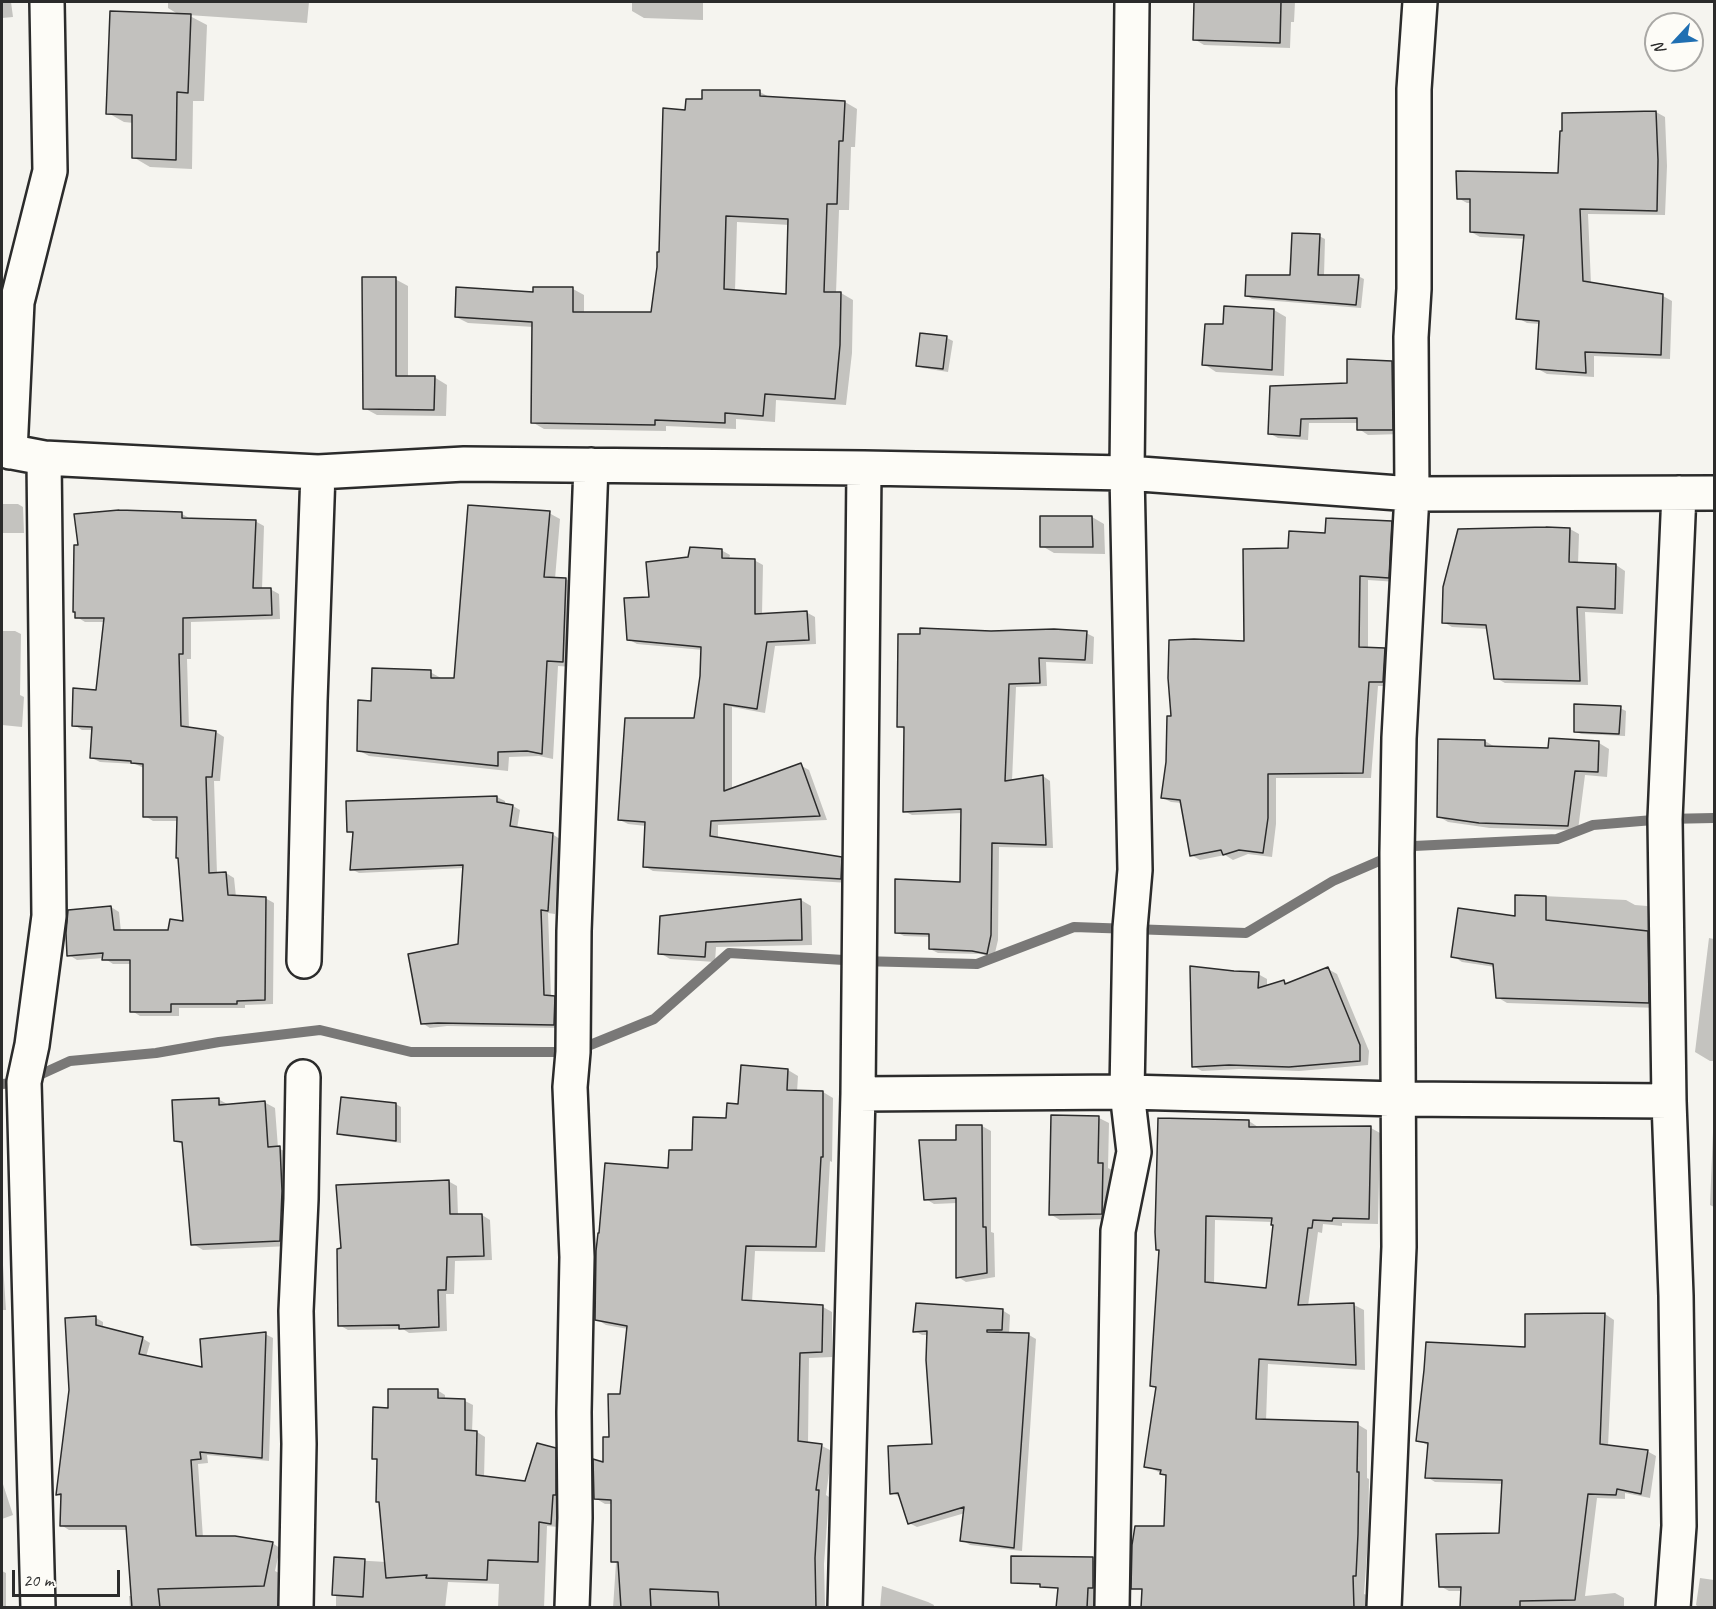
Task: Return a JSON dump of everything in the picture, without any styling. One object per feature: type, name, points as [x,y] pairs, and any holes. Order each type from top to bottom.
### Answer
[{"type":"street","points":[[47,2],[50,171],[9,292],[6,451],[44,458],[318,472],[464,464],[864,468],[1127,472],[1412,495],[1714,493]]},
{"type":"street","points":[[1112,1608],[1118,1231],[1134,1152],[1127,1092],[1130,928],[1135,870],[1127,472],[1132,2]]},
{"type":"street","points":[[1384,1608],[1399,1247],[1397,853],[1399,738],[1412,495],[1414,89],[1420,2]]},
{"type":"street","points":[[38,1608],[24,1082],[32,1045],[49,916],[44,458]]},
{"type":"street","points":[[572,1608],[577,1257],[570,1087],[591,465]]},
{"type":"street","points":[[845,1608],[858,1094],[864,468]]},
{"type":"street","points":[[304,962],[318,472]]},
{"type":"street","points":[[1673,1608],[1679,1526],[1665,819],[1679,493]]},
{"type":"street","points":[[296,1608],[299,1444],[296,1311],[303,1077]]},
{"type":"street","points":[[858,1094],[1127,1092],[1399,1099],[1669,1101]]},
{"type":"building","points":[[1194,2],[1281,2],[1280,43],[1193,40]]},
{"type":"building","points":[[110,11],[191,14],[188,93],[177,92],[176,160],[132,158],[132,115],[106,114]]},
{"type":"building","points":[[702,90],[760,90],[760,96],[845,101],[843,141],[839,141],[837,204],[827,204],[824,292],[841,292],[840,345],[835,399],[765,394],[763,416],[725,413],[725,423],[655,420],[655,425],[531,423],[532,322],[455,317],[456,287],[533,292],[533,287],[573,287],[573,312],[651,312],[657,252],[659,252],[663,108],[685,110],[686,99],[702,99]],"holes":[[[726,216],[788,219],[786,294],[724,289]]]},
{"type":"building","points":[[1656,111],[1657,211],[1580,209],[1583,281],[1663,294],[1661,355],[1585,352],[1586,373],[1536,369],[1539,321],[1516,319],[1524,235],[1470,232],[1470,199],[1457,199],[1456,171],[1558,173],[1562,113]]},
{"type":"building","points":[[1292,233],[1320,234],[1318,275],[1359,275],[1356,305],[1245,296],[1246,275],[1290,275]]},
{"type":"building","points":[[362,277],[396,277],[396,376],[435,376],[434,410],[363,409]]},
{"type":"building","points":[[1224,306],[1274,309],[1272,370],[1202,365],[1205,324],[1223,324]]},
{"type":"building","points":[[920,333],[947,336],[943,369],[916,366]]},
{"type":"building","points":[[1347,359],[1392,361],[1393,430],[1357,430],[1357,418],[1301,419],[1300,436],[1268,434],[1270,386],[1347,383]]},
{"type":"building","points":[[468,505],[550,511],[544,577],[566,578],[563,662],[547,661],[542,754],[527,751],[498,752],[498,766],[357,751],[358,700],[371,701],[372,668],[431,670],[431,678],[454,678]]},
{"type":"building","points":[[119,510],[182,512],[182,518],[256,520],[253,588],[271,588],[272,615],[183,618],[183,654],[179,654],[181,726],[216,731],[212,777],[206,777],[209,873],[226,872],[228,895],[266,897],[265,1000],[237,1001],[237,1004],[171,1004],[171,1012],[130,1012],[130,960],[102,960],[103,953],[67,956],[68,910],[111,906],[114,930],[168,930],[170,919],[183,921],[178,858],[176,858],[177,817],[143,817],[143,764],[90,758],[92,727],[72,726],[73,688],[96,690],[104,618],[75,618],[75,612],[73,612],[74,545],[78,545],[74,514]]},
{"type":"building","points":[[1040,516],[1092,516],[1093,547],[1040,547]]},
{"type":"building","points":[[1326,518],[1392,521],[1389,578],[1360,576],[1359,647],[1385,648],[1383,682],[1369,682],[1363,773],[1268,774],[1268,818],[1263,853],[1239,850],[1223,855],[1221,850],[1190,856],[1180,800],[1161,798],[1166,762],[1167,716],[1171,716],[1168,678],[1169,640],[1244,641],[1243,549],[1288,548],[1289,531],[1325,533]]},
{"type":"building","points":[[1570,528],[1569,562],[1616,564],[1615,609],[1577,607],[1580,681],[1494,679],[1486,625],[1442,623],[1443,587],[1458,529]]},
{"type":"building","points":[[690,547],[722,549],[722,558],[755,559],[755,614],[807,611],[809,640],[767,642],[757,709],[724,704],[724,791],[801,763],[820,816],[711,821],[710,836],[842,857],[841,879],[643,867],[645,822],[618,820],[625,718],[694,718],[700,676],[701,647],[627,640],[624,598],[649,597],[646,562],[688,557]]},
{"type":"building","points":[[920,628],[1087,631],[1085,660],[1039,658],[1040,683],[1009,684],[1005,781],[1043,775],[1046,845],[992,843],[991,935],[987,954],[929,949],[929,934],[895,933],[895,879],[960,882],[961,809],[903,812],[904,727],[897,727],[898,634],[920,634]]},
{"type":"building","points":[[1574,704],[1621,706],[1619,734],[1574,732]]},
{"type":"building","points":[[1549,738],[1599,741],[1598,772],[1575,771],[1568,826],[1479,823],[1437,817],[1438,739],[1485,740],[1485,746],[1548,748]]},
{"type":"building","points":[[497,796],[497,802],[513,805],[510,826],[553,833],[548,911],[541,910],[544,995],[555,996],[554,1025],[421,1024],[408,954],[458,944],[463,865],[350,870],[353,832],[347,832],[346,801]]},
{"type":"building","points":[[1515,895],[1546,896],[1546,920],[1648,931],[1649,1003],[1496,998],[1493,964],[1451,957],[1458,908],[1515,916]]},
{"type":"building","points":[[801,899],[802,940],[706,942],[705,957],[658,954],[660,916]]},
{"type":"building","points":[[1190,966],[1259,972],[1258,988],[1284,980],[1285,984],[1328,967],[1360,1045],[1360,1061],[1289,1067],[1229,1065],[1192,1067]]},
{"type":"building","points":[[741,1065],[788,1069],[787,1090],[823,1091],[823,1157],[821,1157],[816,1247],[746,1246],[742,1300],[823,1305],[822,1352],[800,1353],[798,1441],[822,1444],[816,1490],[819,1490],[815,1558],[816,1608],[719,1608],[718,1592],[650,1589],[651,1608],[621,1608],[618,1562],[611,1562],[611,1500],[594,1499],[593,1459],[603,1462],[603,1437],[609,1437],[608,1394],[620,1394],[627,1326],[595,1320],[596,1251],[605,1163],[668,1168],[669,1150],[692,1150],[693,1117],[726,1118],[727,1103],[738,1104]]},
{"type":"building","points":[[341,1097],[396,1103],[396,1141],[337,1134]]},
{"type":"building","points":[[219,1098],[219,1105],[265,1101],[268,1147],[280,1146],[282,1191],[280,1241],[191,1245],[182,1142],[174,1141],[172,1100]]},
{"type":"building","points":[[1051,1115],[1099,1116],[1098,1163],[1103,1163],[1102,1214],[1049,1215]]},
{"type":"building","points":[[1158,1118],[1249,1120],[1249,1127],[1371,1126],[1369,1219],[1313,1220],[1312,1228],[1308,1228],[1298,1305],[1354,1303],[1356,1365],[1259,1359],[1256,1419],[1358,1422],[1358,1534],[1356,1576],[1353,1576],[1354,1608],[1141,1608],[1142,1589],[1131,1589],[1135,1526],[1164,1526],[1166,1475],[1160,1474],[1161,1470],[1144,1467],[1156,1387],[1150,1386],[1159,1250],[1156,1250]],"holes":[[[1206,1216],[1272,1218],[1266,1288],[1205,1282]]]},
{"type":"building","points":[[956,1125],[982,1125],[983,1227],[986,1227],[987,1273],[956,1278],[956,1198],[924,1200],[919,1140],[956,1140]]},
{"type":"building","points":[[449,1180],[450,1214],[482,1214],[484,1256],[447,1257],[446,1290],[438,1290],[439,1327],[399,1329],[399,1325],[338,1326],[337,1249],[341,1248],[336,1185]]},
{"type":"building","points":[[916,1303],[1003,1309],[1002,1330],[987,1330],[987,1332],[1029,1333],[1014,1548],[960,1541],[964,1507],[908,1524],[898,1493],[890,1494],[888,1446],[932,1444],[926,1360],[927,1331],[913,1332]]},
{"type":"building","points":[[1605,1313],[1600,1444],[1648,1450],[1641,1494],[1617,1489],[1616,1495],[1588,1494],[1575,1600],[1520,1601],[1520,1608],[1460,1608],[1461,1587],[1439,1587],[1436,1534],[1499,1533],[1502,1480],[1425,1478],[1428,1443],[1416,1441],[1426,1342],[1525,1347],[1525,1314]]},
{"type":"building","points":[[96,1316],[96,1325],[143,1337],[139,1354],[202,1367],[200,1339],[266,1332],[262,1458],[200,1452],[201,1459],[191,1460],[196,1536],[235,1536],[273,1542],[264,1586],[158,1589],[160,1608],[132,1608],[126,1526],[60,1526],[61,1494],[56,1495],[69,1390],[65,1318]]},
{"type":"building","points":[[388,1389],[438,1389],[438,1398],[465,1399],[465,1430],[477,1431],[476,1475],[525,1481],[537,1443],[556,1448],[556,1495],[553,1495],[551,1524],[539,1522],[538,1562],[488,1560],[487,1580],[426,1578],[427,1575],[386,1578],[379,1502],[376,1502],[377,1459],[372,1459],[373,1407],[388,1408]]},
{"type":"building","points":[[1011,1556],[1093,1557],[1093,1588],[1088,1588],[1087,1608],[1056,1608],[1058,1588],[1040,1587],[1040,1584],[1011,1583]]},
{"type":"building","points":[[334,1557],[365,1559],[363,1597],[332,1595]]},
{"type":"waterway","points":[[2,1084],[24,1082],[70,1061],[156,1053],[219,1042],[320,1030],[411,1052],[573,1052],[654,1019],[729,953],[860,961],[977,964],[1074,927],[1246,933],[1333,881],[1414,846],[1557,839],[1593,825],[1665,819],[1714,818]]}]
